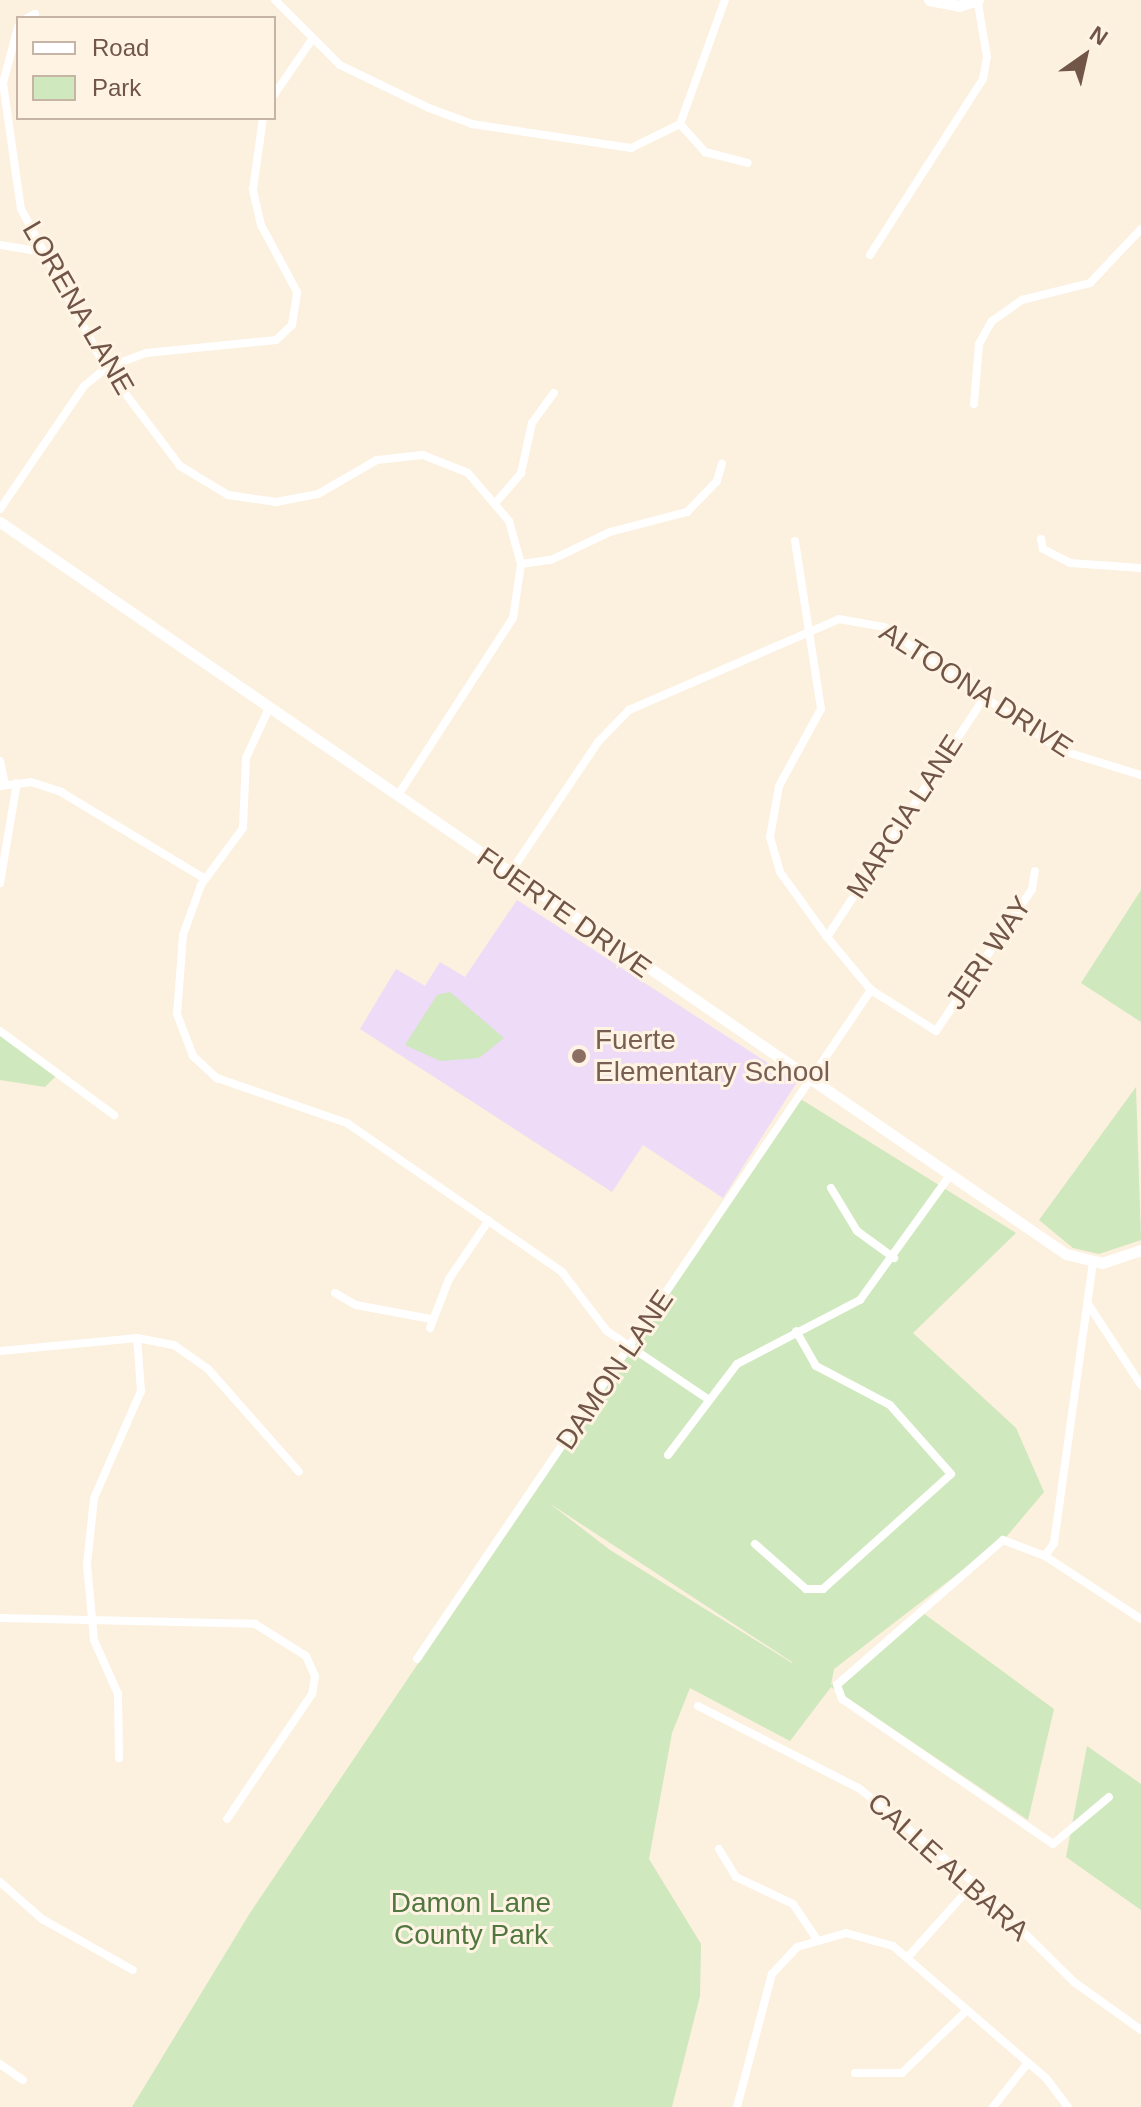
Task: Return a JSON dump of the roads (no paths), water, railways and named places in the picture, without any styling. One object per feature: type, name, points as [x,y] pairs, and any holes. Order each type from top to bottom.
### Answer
[{"type":"street","points":[[275,0],[313,38],[377,85],[472,124],[631,148],[680,124],[725,0]]},
{"type":"street","points":[[870,255],[983,79],[987,57],[978,2],[929,0]]},
{"type":"street","name":"LORENA LANE","points":[[16,34],[3,83],[15,193],[106,368],[180,466],[228,495],[295,500],[377,460],[415,454],[457,466],[497,501],[521,564]]},
{"type":"street","points":[[276,92],[313,38]]},
{"type":"street","points":[[0,509],[84,386],[106,368],[146,353],[276,340],[292,325],[297,292],[261,225],[253,189],[263,120]]},
{"type":"street","points":[[680,124],[705,152],[748,163]]},
{"type":"street","points":[[974,404],[979,344],[992,321],[1022,300],[1090,283],[1114,265],[1141,229]]},
{"type":"street","points":[[0,245],[43,252]]},
{"type":"street","points":[[497,501],[521,473],[532,423],[554,393]]},
{"type":"street","points":[[398,795],[509,626],[521,564],[687,512],[717,481],[722,464]]},
{"type":"street","name":"FUERTE DRIVE","points":[[0,522],[398,795],[508,876],[1066,1254],[1093,1262]]},
{"type":"street","points":[[1041,539],[1043,549],[1070,563],[1141,568]]},
{"type":"street","points":[[795,541],[811,627],[821,709],[779,786],[770,837],[780,872],[827,937],[871,990],[812,1080]]},
{"type":"street","name":"ALTOONA DRIVE","points":[[508,876],[598,742],[629,710],[811,627],[849,618],[876,623],[1073,756],[1141,775]]},
{"type":"street","name":"MARCIA LANE","points":[[827,937],[984,698]]},
{"type":"street","points":[[270,706],[246,758],[243,828],[205,879],[186,925],[178,981],[179,1023],[198,1062],[239,1086],[337,1116],[562,1272],[600,1325],[708,1399]]},
{"type":"street","points":[[0,761],[3,785],[17,783],[61,792],[205,879]]},
{"type":"street","points":[[0,883],[17,783]]},
{"type":"street","name":"JERI WAY","points":[[871,990],[936,1031],[1032,889],[1035,871]]},
{"type":"street","points":[[0,1031],[114,1115]]},
{"type":"street","name":"DAMON LANE","points":[[417,1659],[812,1080]]},
{"type":"street","points":[[668,1455],[737,1364],[860,1300],[894,1258],[950,1175]]},
{"type":"street","points":[[831,1188],[857,1231],[894,1258]]},
{"type":"street","points":[[335,1293],[365,1307],[430,1324],[489,1220]]},
{"type":"street","points":[[1045,1556],[1054,1543],[1093,1262],[1141,1250]]},
{"type":"street","points":[[1088,1304],[1141,1385]]},
{"type":"street","points":[[755,1544],[806,1589],[823,1589],[951,1474],[890,1405],[816,1366],[796,1331]]},
{"type":"street","points":[[0,1351],[137,1338],[190,1354],[299,1472]]},
{"type":"street","points":[[119,1758],[118,1694],[99,1659],[91,1621],[94,1498],[136,1411],[137,1338]]},
{"type":"street","points":[[1109,1797],[1053,1844],[837,1692],[840,1677],[1003,1540],[1045,1556],[1141,1619]]},
{"type":"street","points":[[0,1618],[255,1624],[312,1663],[309,1700],[227,1819]]},
{"type":"street","name":"CALLE ALBARA","points":[[698,1706],[860,1789],[974,1883],[1074,1982],[1141,2030]]},
{"type":"street","points":[[719,1849],[731,1874],[793,1904],[816,1938]]},
{"type":"street","points":[[0,1882],[42,1919],[133,1970]]},
{"type":"street","points":[[907,1958],[974,1883]]},
{"type":"street","points":[[737,2107],[767,1982],[790,1952],[816,1938],[866,1936],[907,1958],[1027,2064],[1068,2107]]},
{"type":"street","points":[[855,2073],[902,2073],[965,2012]]},
{"type":"street","points":[[0,2064],[23,2080]]},
{"type":"street","points":[[993,2107],[1027,2064]]},
{"type":"place","name":"Fuerte Elementary School","points":[[579,1056]]},
{"type":"park label","name":"Damon Lane County Park","points":[[471,1919]]}]
